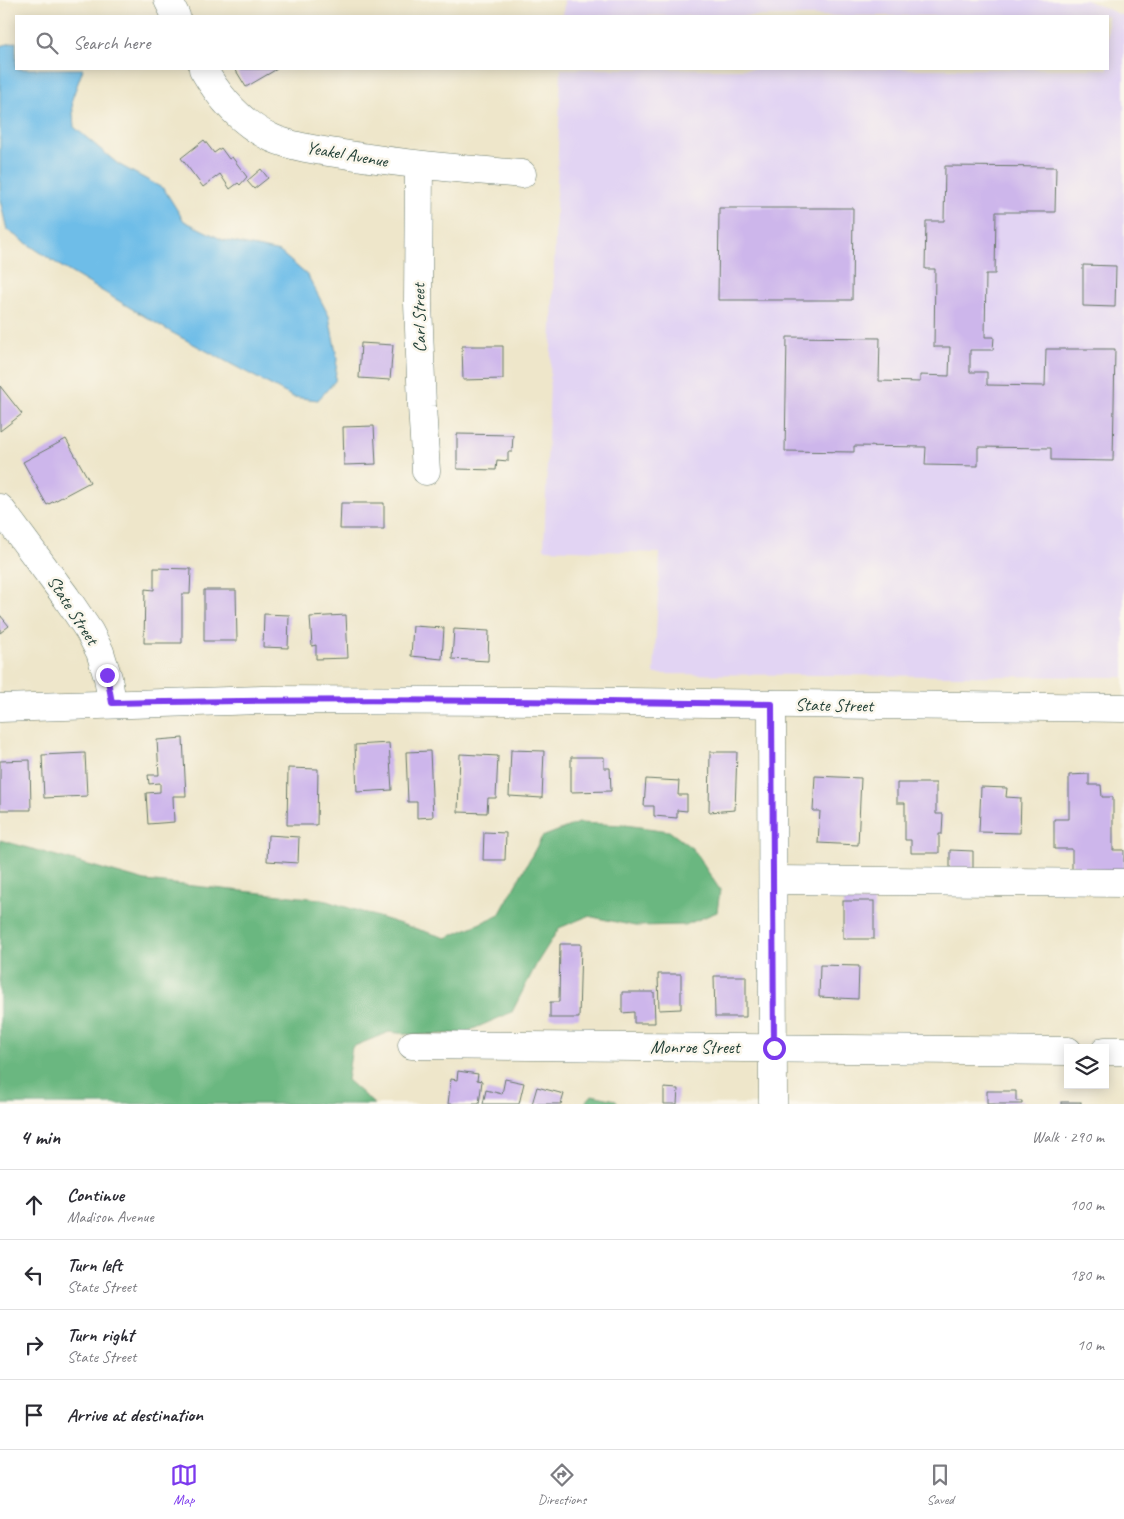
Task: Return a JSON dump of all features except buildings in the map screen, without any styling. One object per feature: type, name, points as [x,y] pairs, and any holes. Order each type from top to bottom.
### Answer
[{"type":"street","points":[[168,0],[176,15]]},
{"type":"street","name":"Yeakel Avenue","points":[[204,70],[230,106],[251,125],[273,139],[313,149],[419,165],[522,174]]},
{"type":"street","name":"Carl Street","points":[[419,165],[418,302],[426,471]]},
{"type":"street","name":"State Street","points":[[0,508],[89,631],[100,652],[108,678],[112,703],[291,700],[537,700],[1124,708]]},
{"type":"street","points":[[0,708],[112,703]]},
{"type":"street","points":[[772,704],[773,1104]]},
{"type":"street","points":[[773,880],[1124,883]]},
{"type":"street","name":"Monroe Street","points":[[412,1045],[1064,1051]]},
{"type":"street","points":[[1109,1051],[1124,1051]]},
{"type":"shaded area","points":[[564,0],[1086,0],[1124,16],[1124,677],[654,674],[660,553],[544,549],[561,70],[1109,70],[1109,15],[563,15]]},
{"type":"green space","points":[[578,823],[625,825],[669,831],[693,849],[720,890],[717,912],[685,925],[635,926],[588,916],[559,928],[537,963],[512,1012],[464,1033],[416,1035],[389,1032],[352,1047],[347,1080],[374,1104],[0,1104],[0,840],[145,881],[320,899],[446,938],[499,915],[542,837]]},
{"type":"green space","points":[[592,1095],[616,1100],[618,1104],[584,1104]]},
{"type":"water","points":[[15,42],[15,70],[83,70],[72,99],[74,127],[118,164],[164,189],[184,221],[223,240],[280,252],[308,276],[329,316],[337,358],[335,381],[318,400],[293,397],[171,332],[65,269],[7,230],[0,200],[0,46]]},
{"type":"route","points":[[107,675],[112,703],[262,700],[772,704],[774,1048]]}]
